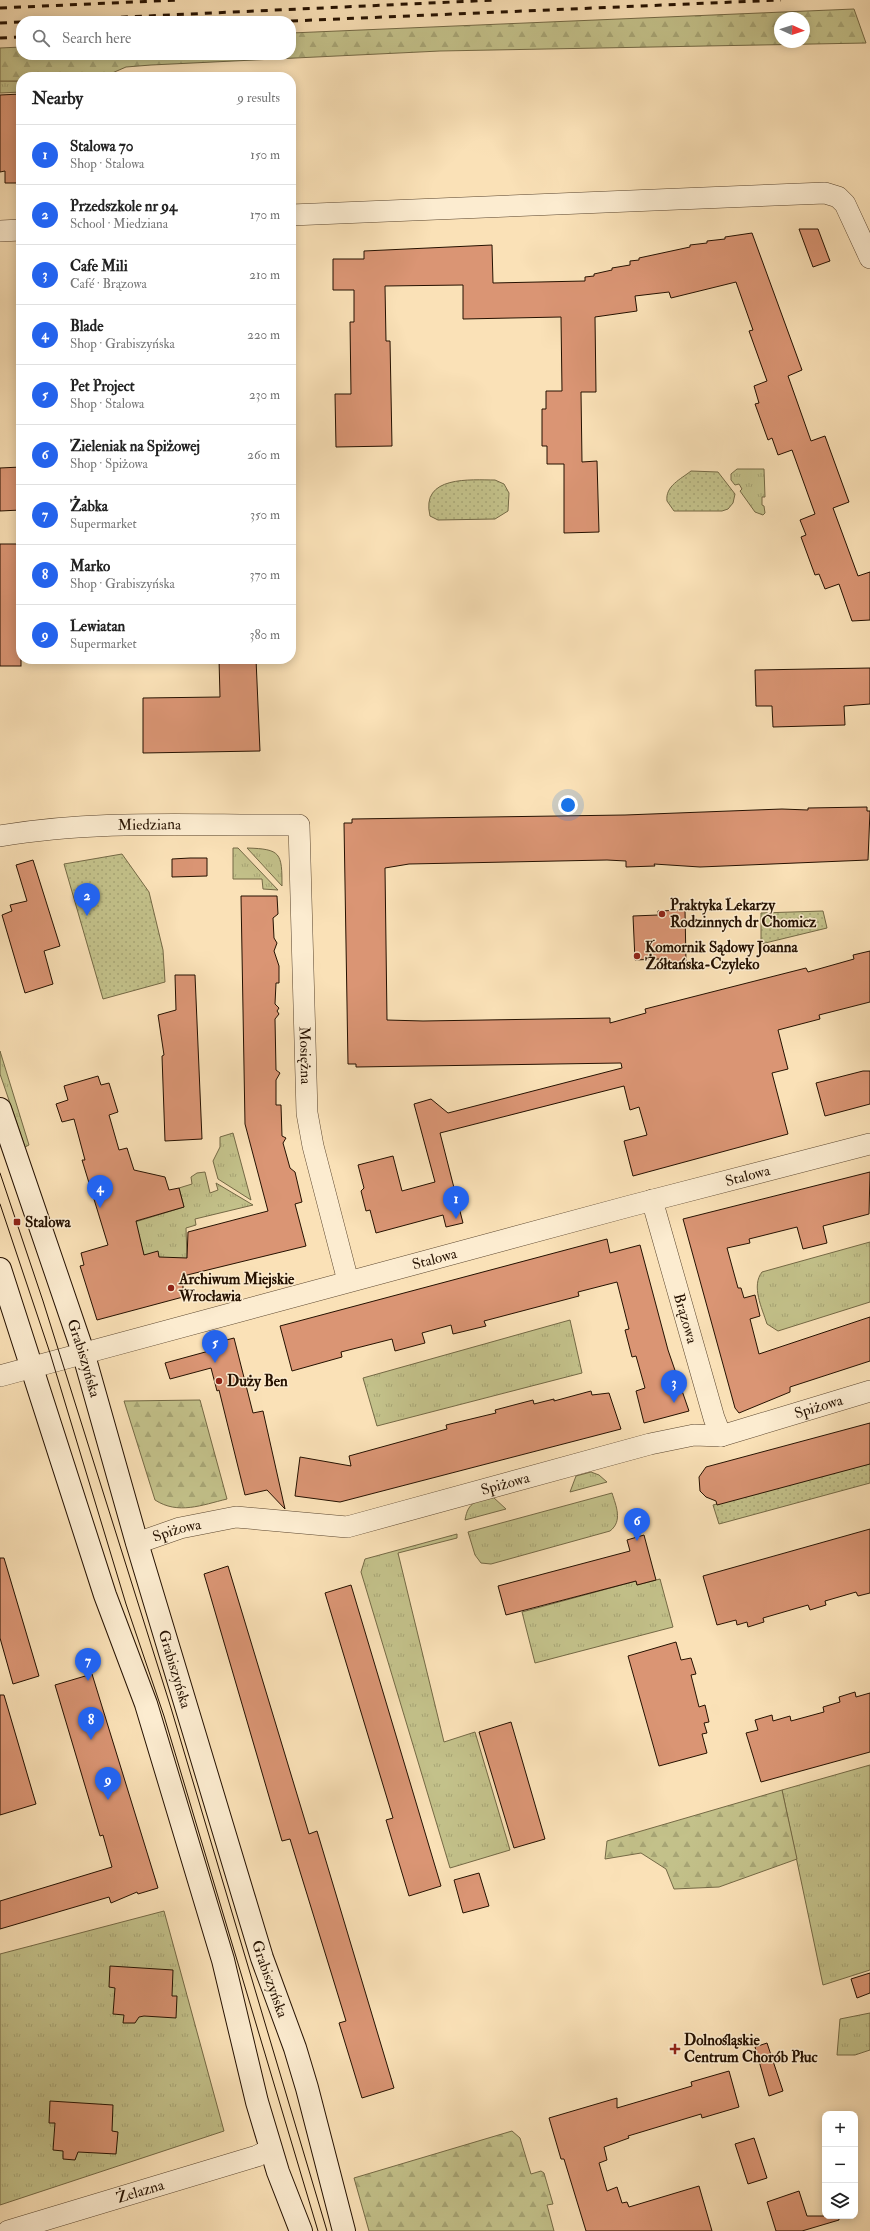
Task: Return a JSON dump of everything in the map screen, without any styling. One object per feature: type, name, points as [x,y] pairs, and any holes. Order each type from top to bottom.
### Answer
[{"type":"main road","name":"Grabiszyńska","points":[[0,1109],[83,1352],[137,1543],[262,1958],[295,2048],[344,2231]]},
{"type":"main road","points":[[0,1269],[105,1596],[148,1712],[223,1960],[245,2059],[271,2150],[301,2231]]},
{"type":"street","points":[[296,215],[825,193],[838,197],[845,204],[870,258]]},
{"type":"street","points":[[0,231],[16,230]]},
{"type":"street","name":"Miedziana","points":[[0,836],[37,830],[118,824],[299,826]]},
{"type":"street","name":"Mosiężna","points":[[299,826],[307,1113],[313,1146],[348,1281]]},
{"type":"street","name":"Stalowa","points":[[0,1376],[83,1352],[348,1281],[870,1144]]},
{"type":"street","name":"Brązowa","points":[[652,1200],[714,1418],[721,1436]]},
{"type":"street","name":"Spiżowa","points":[[137,1543],[180,1528],[236,1517],[347,1527],[650,1444],[694,1434],[721,1436],[870,1391]]},
{"type":"street","name":"Żelazna","points":[[8,2231],[257,2156],[271,2150]]},
{"type":"green space","points":[[854,9],[866,43],[810,44],[810,12],[784,12]]},
{"type":"green space","points":[[774,12],[774,45],[440,51],[296,58],[296,33]]},
{"type":"green space","points":[[16,47],[16,60],[254,60],[126,67],[114,72],[16,72],[16,81],[0,81],[0,48]]},
{"type":"green space","points":[[0,81],[16,81],[16,92],[0,93]]},
{"type":"green space","points":[[737,469],[764,469],[765,497],[762,497],[762,505],[764,506],[765,513],[763,515],[755,512],[740,491],[742,489],[739,484],[735,485],[731,480],[731,474]]},
{"type":"green space","points":[[691,471],[718,472],[735,494],[733,503],[728,509],[722,511],[674,511],[667,501],[668,491],[674,483]]},
{"type":"green space","points":[[495,480],[504,484],[509,493],[508,511],[495,519],[438,520],[430,516],[429,503],[433,493],[440,487],[461,481]]},
{"type":"green space","points":[[233,848],[238,848],[278,890],[263,889],[262,879],[233,879]]},
{"type":"green space","points":[[247,848],[267,850],[277,855],[281,866],[282,886]]},
{"type":"green space","points":[[122,854],[149,892],[163,950],[165,982],[103,999],[64,864]]},
{"type":"green space","points":[[823,911],[827,928],[761,944],[761,913]]},
{"type":"green space","points":[[0,1051],[29,1145],[25,1147],[0,1074]]},
{"type":"green space","points":[[233,1133],[251,1200],[218,1179],[213,1161],[220,1147],[220,1137]]},
{"type":"green space","points":[[205,1172],[210,1193],[218,1190],[216,1183],[253,1205],[195,1219],[196,1225],[186,1228],[187,1259],[161,1265],[144,1255],[135,1222],[184,1207],[179,1188],[192,1184],[191,1177],[197,1173]]},
{"type":"green space","points":[[870,1242],[870,1302],[778,1331],[767,1324],[757,1290],[757,1284],[762,1272]]},
{"type":"green space","points":[[570,1320],[582,1373],[377,1426],[363,1378]]},
{"type":"green space","points":[[200,1400],[227,1499],[199,1506],[181,1508],[164,1505],[155,1500],[124,1401]]},
{"type":"green space","points":[[870,1463],[870,1483],[719,1524],[713,1505]]},
{"type":"green space","points":[[591,1472],[599,1475],[607,1482],[570,1492],[576,1476]]},
{"type":"green space","points":[[612,1493],[617,1508],[617,1518],[614,1527],[610,1531],[491,1564],[481,1563],[475,1555],[468,1532]]},
{"type":"green space","points":[[493,1497],[506,1509],[465,1520],[468,1509],[471,1505],[478,1501]]},
{"type":"green space","points":[[457,1534],[457,1538],[398,1553],[444,1742],[475,1732],[510,1850],[450,1868],[361,1572],[365,1559]]},
{"type":"green space","points":[[660,1579],[673,1627],[535,1663],[522,1612],[636,1581],[637,1585]]},
{"type":"green space","points":[[870,1765],[870,1970],[823,1985],[782,1790]]},
{"type":"green space","points":[[782,1790],[797,1859],[719,1887],[674,1889],[666,1869],[641,1853],[605,1859],[607,1841]]},
{"type":"green space","points":[[164,1911],[224,2131],[0,2205],[0,1954]]},
{"type":"green space","points":[[870,2013],[870,2050],[855,2055],[837,2055],[840,2019]]},
{"type":"green space","points":[[512,2131],[520,2138],[531,2174],[541,2171],[544,2173],[553,2204],[547,2205],[554,2231],[369,2231],[354,2178]]},
{"type":"building","points":[[16,94],[16,183],[5,183],[5,171],[0,172],[0,95]]},
{"type":"building","points":[[799,229],[818,229],[830,261],[813,267]]},
{"type":"building","points":[[752,233],[802,370],[788,376],[811,441],[825,436],[849,502],[833,508],[858,576],[870,572],[870,620],[852,621],[839,584],[825,589],[819,574],[815,575],[801,537],[806,535],[800,520],[815,514],[792,450],[778,455],[772,438],[768,440],[755,404],[759,403],[754,386],[767,381],[749,331],[753,330],[736,282],[671,298],[669,292],[635,296],[637,311],[595,317],[596,392],[581,392],[582,462],[597,461],[599,532],[564,533],[564,464],[547,464],[547,446],[542,446],[542,409],[546,409],[546,391],[562,391],[561,317],[463,319],[463,285],[385,286],[386,341],[390,341],[392,446],[336,447],[335,394],[351,394],[350,322],[354,322],[354,290],[333,290],[333,259],[364,259],[364,251],[492,245],[493,283],[585,281],[585,277],[594,276],[594,274],[612,270],[612,268],[630,265],[630,261],[639,260],[639,258],[690,247],[690,245],[707,243],[707,241],[725,239],[725,237]]},
{"type":"building","points":[[16,467],[16,510],[0,511],[0,468]]},
{"type":"building","points":[[0,544],[16,544],[16,664],[21,664],[21,666],[0,666]]},
{"type":"building","points":[[219,664],[256,664],[260,751],[143,753],[143,698],[220,697]]},
{"type":"building","points":[[870,668],[870,704],[844,706],[845,725],[773,727],[772,706],[756,706],[755,670]]},
{"type":"building","points":[[867,807],[867,811],[870,811],[868,860],[700,867],[654,864],[655,866],[626,867],[626,861],[607,860],[409,864],[385,868],[387,1020],[423,1021],[610,1018],[610,1023],[646,1013],[645,1009],[806,968],[808,972],[854,959],[853,955],[870,951],[870,1002],[819,1015],[820,1019],[778,1030],[788,1069],[772,1073],[788,1134],[633,1176],[624,1141],[647,1135],[639,1107],[630,1110],[624,1086],[440,1133],[463,1223],[446,1227],[443,1215],[376,1233],[370,1210],[366,1211],[361,1191],[364,1188],[358,1165],[393,1156],[402,1191],[435,1182],[414,1104],[431,1099],[448,1113],[622,1068],[621,1063],[356,1067],[356,1064],[348,1064],[344,823],[352,823],[352,819],[625,815]]},
{"type":"building","points":[[207,858],[207,876],[172,877],[172,859]]},
{"type":"building","points":[[33,860],[60,946],[44,951],[53,984],[25,993],[2,915],[12,911],[10,905],[27,901],[16,865]]},
{"type":"building","points":[[241,896],[277,896],[278,914],[273,918],[274,938],[277,943],[274,951],[279,966],[279,983],[276,983],[275,1004],[279,1008],[277,1011],[279,1014],[275,1019],[276,1070],[280,1073],[276,1080],[276,1105],[281,1105],[282,1136],[286,1138],[283,1143],[290,1168],[295,1172],[302,1202],[295,1204],[306,1246],[183,1276],[183,1297],[97,1320],[80,1266],[84,1265],[81,1253],[108,1245],[82,1160],[85,1160],[74,1119],[62,1122],[56,1104],[68,1100],[64,1086],[98,1076],[101,1085],[109,1083],[118,1112],[109,1115],[119,1150],[127,1148],[134,1170],[165,1177],[169,1190],[179,1188],[184,1207],[136,1221],[144,1255],[158,1251],[159,1257],[187,1258],[188,1232],[268,1211],[245,1124]]},
{"type":"building","points":[[685,910],[686,963],[659,964],[659,959],[635,960],[633,916],[658,915],[658,911]]},
{"type":"building","points":[[175,975],[195,975],[202,1139],[165,1141],[162,1056],[164,1055],[158,1015],[176,1010]]},
{"type":"building","points":[[863,1071],[870,1071],[870,1104],[825,1116],[816,1083]]},
{"type":"building","points":[[870,1172],[869,1214],[823,1226],[827,1243],[803,1249],[797,1227],[749,1239],[750,1243],[727,1248],[738,1288],[741,1288],[744,1298],[755,1295],[760,1316],[750,1319],[759,1354],[870,1317],[870,1361],[790,1387],[790,1392],[739,1413],[735,1408],[683,1219]]},
{"type":"building","points":[[607,1239],[610,1253],[640,1245],[668,1350],[689,1411],[644,1423],[636,1391],[645,1388],[636,1356],[632,1357],[625,1330],[629,1329],[617,1282],[578,1292],[579,1296],[484,1321],[486,1326],[453,1334],[451,1325],[422,1333],[425,1343],[395,1351],[392,1339],[341,1352],[342,1357],[292,1371],[280,1326]]},
{"type":"building","points":[[234,1338],[253,1413],[263,1411],[285,1509],[267,1490],[245,1495],[219,1390],[217,1391],[211,1368],[170,1379],[165,1363],[209,1351],[207,1345]]},
{"type":"building","points":[[591,1391],[592,1395],[609,1393],[621,1429],[340,1502],[295,1496],[300,1457],[351,1466],[349,1456],[447,1429],[446,1425],[496,1413],[495,1410],[533,1400],[534,1404],[554,1399],[554,1401]]},
{"type":"building","points":[[870,1423],[870,1464],[717,1505],[716,1501],[706,1497],[700,1491],[699,1477],[706,1467]]},
{"type":"building","points":[[870,1529],[870,1593],[858,1596],[856,1592],[825,1601],[826,1605],[810,1610],[808,1605],[763,1618],[764,1622],[748,1627],[747,1622],[737,1625],[736,1620],[717,1625],[703,1576]]},
{"type":"building","points":[[644,1535],[656,1580],[637,1585],[636,1581],[506,1615],[498,1586],[630,1551],[627,1540]]},
{"type":"building","points":[[0,1558],[4,1558],[39,1676],[13,1684],[0,1638]]},
{"type":"building","points":[[228,1566],[309,1834],[317,1831],[394,2088],[362,2098],[339,2023],[346,2021],[290,1839],[282,1841],[204,1574]]},
{"type":"building","points":[[351,1585],[441,1886],[409,1896],[386,1820],[393,1818],[325,1593]]},
{"type":"building","points":[[676,1642],[681,1660],[691,1658],[696,1674],[691,1675],[699,1707],[705,1705],[709,1722],[704,1723],[707,1733],[702,1734],[707,1753],[659,1766],[628,1656]]},
{"type":"building","points":[[92,1674],[158,1888],[138,1894],[137,1892],[111,1903],[109,1897],[0,1929],[0,1901],[112,1867],[103,1835],[100,1836],[55,1685]]},
{"type":"building","points":[[855,1692],[856,1697],[870,1693],[870,1752],[761,1782],[746,1733],[758,1730],[755,1720],[772,1715],[773,1721],[790,1716],[791,1721],[824,1712],[823,1707],[840,1702],[839,1697]]},
{"type":"building","points":[[0,1695],[4,1695],[36,1804],[0,1815]]},
{"type":"building","points":[[511,1722],[545,1839],[514,1848],[479,1732]]},
{"type":"building","points":[[479,1873],[489,1906],[463,1913],[454,1880]]},
{"type":"building","points":[[110,1966],[173,1970],[172,1996],[177,1996],[176,2018],[144,2016],[139,2017],[135,2023],[123,2023],[124,2015],[113,2014],[115,1988],[109,1987]]},
{"type":"building","points":[[870,1973],[870,1993],[857,1998],[851,1979]]},
{"type":"building","points":[[767,2043],[783,2091],[769,2096],[755,2047]]},
{"type":"building","points":[[729,2071],[739,2107],[702,2118],[701,2114],[628,2136],[629,2138],[604,2147],[607,2160],[599,2163],[607,2191],[617,2187],[622,2203],[627,2202],[629,2207],[699,2186],[712,2231],[586,2231],[564,2159],[561,2159],[549,2118],[617,2098],[617,2108],[692,2086],[691,2082]]},
{"type":"building","points":[[50,2101],[113,2105],[112,2131],[118,2132],[116,2154],[78,2152],[75,2160],[63,2159],[63,2151],[53,2150],[55,2123],[49,2123]]},
{"type":"building","points":[[754,2138],[767,2178],[748,2184],[735,2144]]},
{"type":"building","points":[[799,2191],[807,2216],[822,2216],[822,2219],[839,2220],[802,2231],[776,2231],[767,2202]]},
{"type":"tram line","points":[[0,1173],[43,1301],[171,1708],[327,2231]]},
{"type":"tram line","points":[[0,1204],[50,1353],[126,1604],[164,1716],[318,2231]]},
{"type":"railway","points":[[0,8],[178,0]]},
{"type":"railway","points":[[146,16],[496,0]]},
{"type":"railway","points":[[296,21],[781,0]]},
{"type":"railway","points":[[0,23],[16,22]]},
{"type":"railway","points":[[0,38],[16,37]]},
{"type":"place","name":"Praktyka Lekarzy Rodzinnych dr Chomicz","points":[[662,914]]},
{"type":"place","name":"Przedszkole nr 94","points":[[87,916]]},
{"type":"place","name":"Komornik Sądowy Joanna Żółtańska-Czyleko","points":[[637,956]]},
{"type":"place","name":"Blade","points":[[100,1208]]},
{"type":"place","name":"Stalowa 70","points":[[456,1219]]},
{"type":"place","name":"Stalowa","points":[[17,1222]]},
{"type":"place","name":"Archiwum Miejskie Wrocławia","points":[[171,1288]]},
{"type":"place","name":"Pet Project","points":[[215,1363]]},
{"type":"place","name":"Duży Ben","points":[[219,1381]]},
{"type":"place","name":"Cafe Mili","points":[[674,1403]]},
{"type":"place","name":"Zieleniak na Spiżowej","points":[[637,1541]]},
{"type":"place","name":"Żabka","points":[[88,1681]]},
{"type":"place","name":"Marko","points":[[91,1740]]},
{"type":"place","name":"Lewiatan","points":[[108,1800]]},
{"type":"place","name":"Dolnośląskie Centrum Chorób Płuc","points":[[675,2049]]}]
